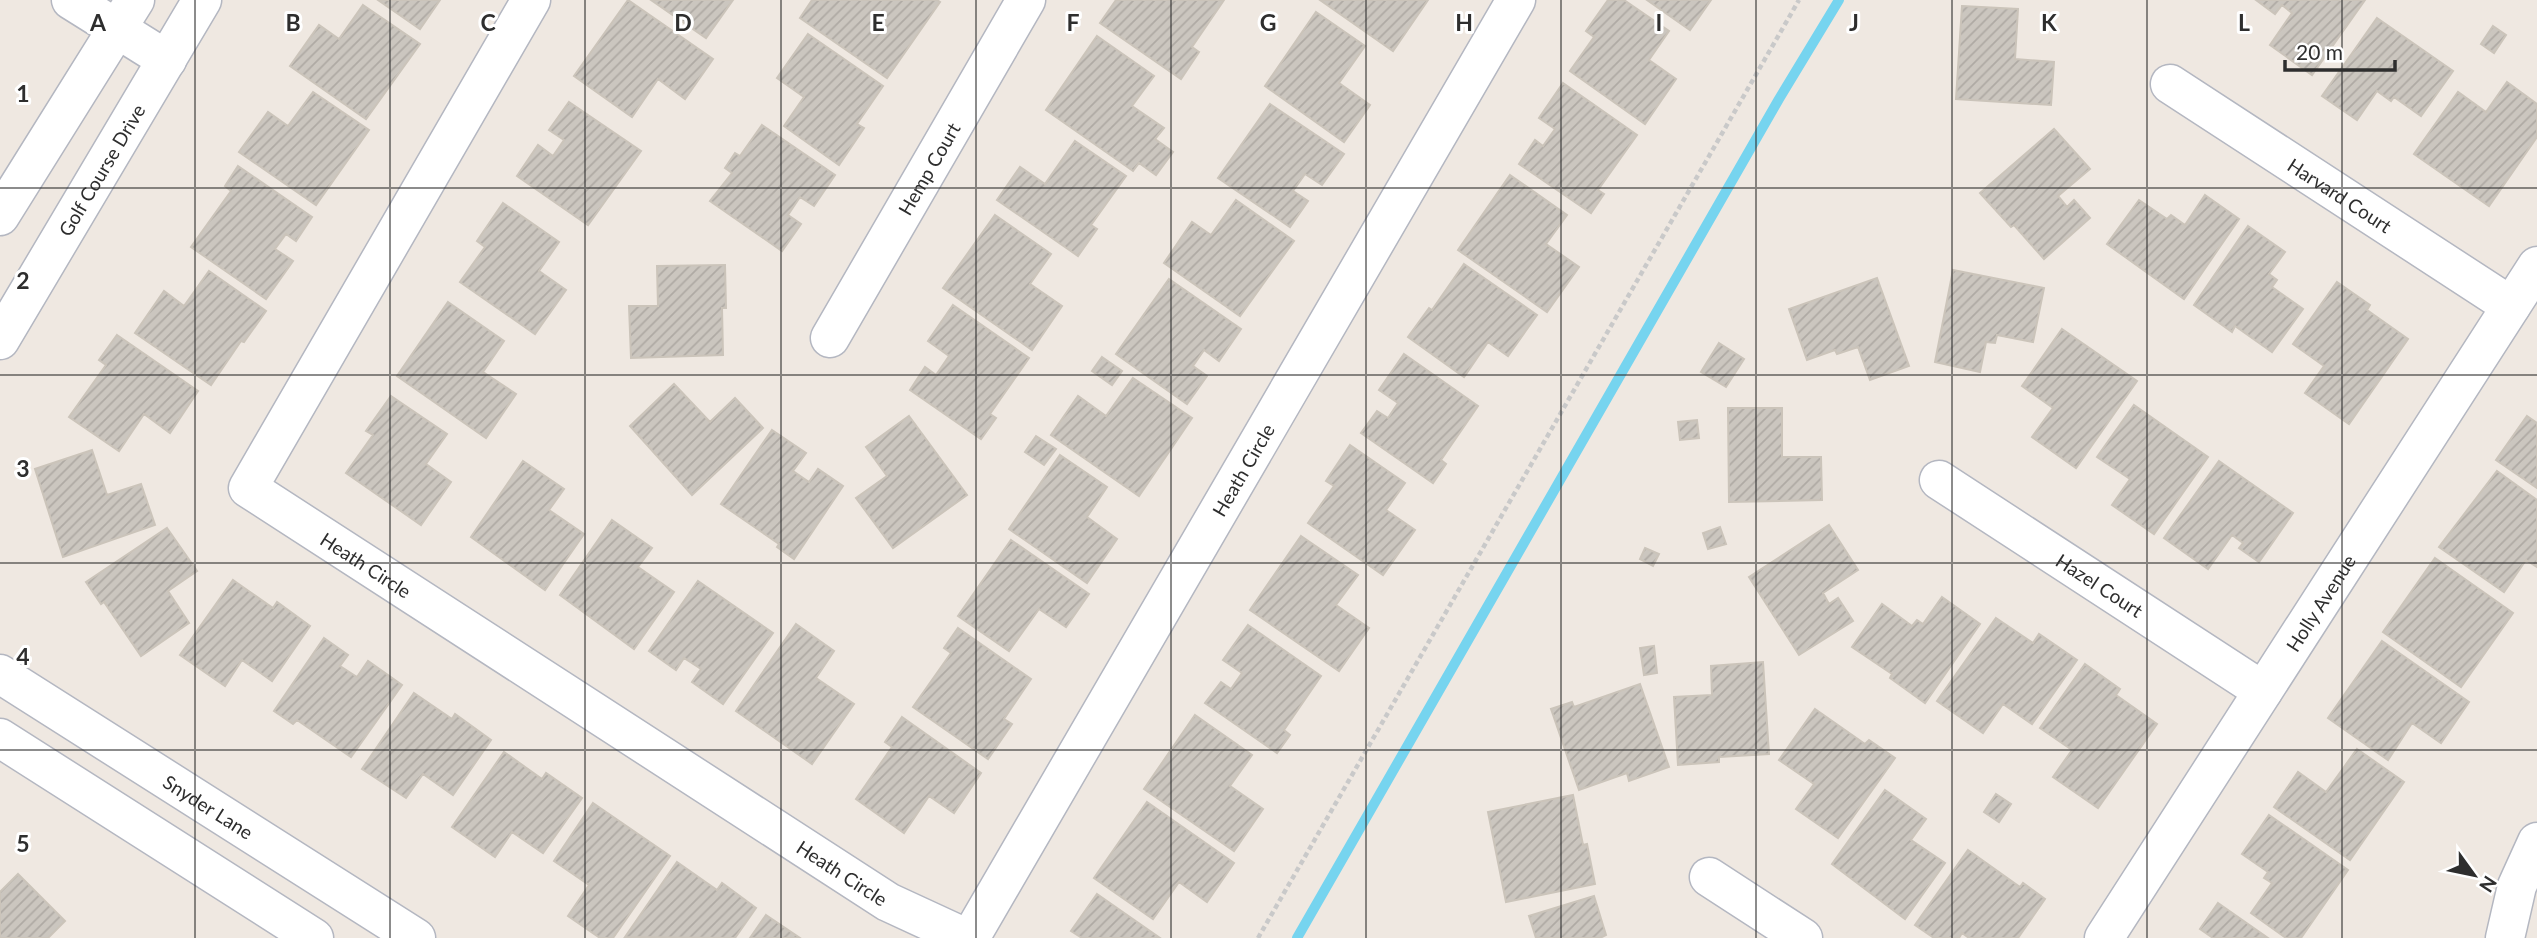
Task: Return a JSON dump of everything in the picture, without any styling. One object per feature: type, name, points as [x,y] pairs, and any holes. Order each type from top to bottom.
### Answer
[{"type":"street","points":[[71,0],[126,14],[167,61]]},
{"type":"street","name":"Golf Course Drive","points":[[0,340],[202,0]]},
{"type":"street","name":"Heath Circle","points":[[531,0],[248,488],[888,902],[968,938],[1516,0]]},
{"type":"street","name":"Hemp Court","points":[[830,338],[1026,0]]},
{"type":"street","points":[[0,216],[126,14]]},
{"type":"street","name":"Harvard Court","points":[[2170,85],[2511,306]]},
{"type":"street","name":"Holly Avenue","points":[[2104,938],[2537,266]]},
{"type":"street","name":"Hazel Court","points":[[1939,480],[2263,691]]},
{"type":"street","name":"Snyder Lane","points":[[0,674],[416,938]]},
{"type":"street","points":[[0,738],[314,938]]},
{"type":"street","points":[[2505,938],[2517,886],[2537,842]]},
{"type":"street","points":[[1709,877],[1803,938]]},
{"type":"path","points":[[1258,938],[1800,0]]},
{"type":"building","points":[[378,0],[440,0],[420,29]]},
{"type":"building","points":[[628,0],[713,59],[685,99],[658,79],[632,117],[574,76]]},
{"type":"building","points":[[651,0],[733,0],[706,38]]},
{"type":"building","points":[[812,0],[940,2],[887,78],[800,18]]},
{"type":"building","points":[[1116,0],[1224,0],[1192,47],[1199,52],[1181,79],[1100,23]]},
{"type":"building","points":[[1320,0],[1428,0],[1393,51]]},
{"type":"building","points":[[1608,0],[1624,0],[1669,31],[1649,60],[1676,79],[1645,124],[1570,71],[1594,37],[1586,31]]},
{"type":"building","points":[[1647,0],[1711,0],[1690,30]]},
{"type":"building","points":[[2256,0],[2365,0],[2312,75],[2270,45],[2292,13],[2282,5],[2275,14]]},
{"type":"building","points":[[363,5],[420,44],[366,119],[290,66],[319,25],[339,39]]},
{"type":"building","points":[[1962,6],[2018,9],[2015,59],[2054,62],[2051,105],[1956,99]]},
{"type":"building","points":[[1316,12],[1365,46],[1339,83],[1370,105],[1344,142],[1265,86]]},
{"type":"building","points":[[2377,18],[2453,71],[2421,116],[2394,97],[2391,101],[2377,91],[2357,120],[2322,96]]},
{"type":"building","points":[[2493,26],[2506,35],[2494,53],[2481,44]]},
{"type":"building","points":[[808,34],[883,86],[857,124],[864,128],[839,165],[784,126],[804,97],[777,78]]},
{"type":"building","points":[[1097,36],[1154,76],[1132,106],[1164,128],[1155,139],[1173,152],[1156,175],[1139,163],[1133,171],[1046,110]]},
{"type":"building","points":[[2507,82],[2537,104],[2537,137],[2489,206],[2414,154],[2458,92],[2486,112]]},
{"type":"building","points":[[1563,83],[1637,135],[1598,190],[1604,194],[1591,213],[1519,164],[1535,140],[1543,146],[1555,129],[1539,118]]},
{"type":"building","points":[[313,92],[369,130],[316,205],[239,152],[268,112],[288,126]]},
{"type":"building","points":[[569,102],[641,151],[588,225],[517,176],[538,145],[553,156],[564,140],[549,130]]},
{"type":"building","points":[[1270,104],[1344,154],[1322,185],[1305,174],[1293,191],[1308,201],[1290,227],[1218,178]]},
{"type":"building","points":[[762,125],[835,175],[814,206],[800,197],[788,215],[801,224],[782,251],[710,201],[732,173],[725,168],[735,153],[740,156]]},
{"type":"building","points":[[2054,129],[2090,169],[2058,196],[2067,207],[2074,200],[2090,218],[2044,259],[2014,225],[2011,227],[1980,193]]},
{"type":"building","points":[[1075,141],[1126,176],[1091,225],[1097,229],[1078,256],[997,200],[1020,167],[1045,184]]},
{"type":"building","points":[[238,166],[312,217],[296,241],[286,234],[275,249],[293,261],[266,299],[191,247],[231,191],[225,186]]},
{"type":"building","points":[[1510,175],[1567,215],[1546,244],[1579,267],[1547,312],[1458,250]]},
{"type":"building","points":[[2205,195],[2239,219],[2184,299],[2107,244],[2139,200],[2167,219],[2171,215],[2185,225]]},
{"type":"building","points":[[1236,200],[1294,241],[1240,316],[1164,263],[1192,222],[1211,235]]},
{"type":"building","points":[[503,203],[559,242],[539,271],[566,290],[535,334],[460,282],[485,247],[477,241]]},
{"type":"building","points":[[995,215],[1051,254],[1030,284],[1062,306],[1032,350],[943,288]]},
{"type":"building","points":[[2248,226],[2285,252],[2269,274],[2277,280],[2272,287],[2303,309],[2272,352],[2235,326],[2232,332],[2194,305]]},
{"type":"building","points":[[1464,264],[1537,315],[1508,356],[1488,342],[1464,377],[1408,337],[1429,308],[1432,310]]},
{"type":"building","points":[[725,265],[723,355],[631,358],[629,306],[658,306],[657,266]]},
{"type":"building","points":[[1953,270],[2044,288],[2033,342],[1997,335],[1995,343],[1986,342],[1980,372],[1935,362]]},
{"type":"building","points":[[209,271],[266,311],[244,342],[241,341],[211,385],[135,333],[164,291],[184,306]]},
{"type":"building","points":[[1877,278],[1909,366],[1870,380],[1858,347],[1837,354],[1835,350],[1807,360],[1789,309]]},
{"type":"building","points":[[1169,279],[1241,329],[1219,361],[1204,350],[1193,366],[1207,376],[1187,404],[1116,354]]},
{"type":"building","points":[[2337,282],[2370,305],[2367,310],[2408,339],[2349,424],[2305,393],[2324,366],[2293,344]]},
{"type":"building","points":[[448,302],[504,341],[483,372],[516,394],[486,438],[397,376]]},
{"type":"building","points":[[953,305],[1029,358],[990,414],[996,418],[981,439],[910,390],[925,367],[936,375],[949,356],[928,341]]},
{"type":"building","points":[[2062,329],[2137,381],[2076,468],[2032,437],[2053,408],[2022,386]]},
{"type":"building","points":[[117,335],[198,391],[170,433],[144,414],[119,451],[69,417],[106,365],[99,360]]},
{"type":"building","points":[[1719,343],[1744,359],[1726,387],[1701,372]]},
{"type":"building","points":[[1404,354],[1478,406],[1441,460],[1446,464],[1433,483],[1361,433],[1377,411],[1388,418],[1398,403],[1379,390]]},
{"type":"building","points":[[1102,357],[1122,371],[1112,385],[1092,371]]},
{"type":"building","points":[[1133,378],[1192,418],[1139,496],[1051,435],[1078,396],[1106,416]]},
{"type":"building","points":[[674,384],[710,422],[735,398],[763,428],[692,495],[630,426]]},
{"type":"building","points":[[391,396],[447,434],[426,464],[451,482],[421,525],[346,473],[373,435],[366,431]]},
{"type":"building","points":[[2134,405],[2208,457],[2154,534],[2112,505],[2130,479],[2097,457]]},
{"type":"building","points":[[1728,408],[1782,408],[1782,457],[1821,457],[1822,500],[1729,502]]},
{"type":"building","points":[[909,416],[967,495],[893,548],[856,498],[887,476],[866,447]]},
{"type":"building","points":[[2527,416],[2537,423],[2537,488],[2496,460]]},
{"type":"building","points":[[1697,420],[1699,438],[1680,440],[1678,422]]},
{"type":"building","points":[[772,430],[806,453],[793,471],[809,482],[818,469],[843,486],[794,559],[777,547],[779,544],[721,504]]},
{"type":"building","points":[[1036,436],[1056,449],[1044,465],[1025,452]]},
{"type":"building","points":[[1350,445],[1405,483],[1386,510],[1415,530],[1383,575],[1308,523],[1334,486],[1326,481]]},
{"type":"building","points":[[92,450],[107,495],[141,484],[155,525],[63,557],[35,469]]},
{"type":"building","points":[[1060,455],[1107,487],[1087,517],[1117,539],[1087,583],[1009,529]]},
{"type":"building","points":[[523,461],[564,489],[549,510],[584,534],[545,590],[471,537]]},
{"type":"building","points":[[2219,461],[2293,513],[2259,562],[2239,548],[2243,543],[2232,535],[2208,569],[2164,538]]},
{"type":"building","points":[[2497,471],[2537,500],[2537,567],[2526,560],[2504,592],[2439,547]]},
{"type":"building","points":[[612,520],[652,548],[638,567],[674,592],[634,649],[560,595]]},
{"type":"building","points":[[1829,525],[1858,570],[1823,593],[1829,604],[1838,598],[1853,621],[1799,655],[1749,577]]},
{"type":"building","points":[[1720,527],[1726,544],[1708,549],[1703,533]]},
{"type":"building","points":[[167,528],[197,571],[168,591],[189,623],[141,656],[104,602],[101,604],[86,582]]},
{"type":"building","points":[[1301,536],[1358,575],[1336,605],[1369,628],[1339,671],[1250,610]]},
{"type":"building","points":[[1011,540],[1089,594],[1066,627],[1039,609],[1009,651],[958,616]]},
{"type":"building","points":[[1645,548],[1659,554],[1653,566],[1640,559]]},
{"type":"building","points":[[2435,558],[2513,613],[2461,687],[2383,632]]},
{"type":"building","points":[[233,580],[273,608],[277,602],[310,626],[272,681],[242,660],[225,686],[180,655]]},
{"type":"building","points":[[698,581],[773,633],[723,704],[692,682],[701,669],[684,658],[676,670],[649,651]]},
{"type":"building","points":[[1942,597],[1980,624],[1925,703],[1890,678],[1892,674],[1852,647],[1882,604],[1912,626],[1917,620],[1923,624]]},
{"type":"building","points":[[1996,618],[2033,643],[2039,634],[2077,660],[2032,724],[2003,704],[1983,733],[1937,701]]},
{"type":"building","points":[[796,624],[834,651],[816,678],[854,704],[812,764],[736,711]]},
{"type":"building","points":[[1248,625],[1321,676],[1284,730],[1290,735],[1277,753],[1205,703],[1221,682],[1231,689],[1242,673],[1223,660]]},
{"type":"building","points":[[958,628],[1031,679],[1004,719],[1012,724],[988,759],[913,707],[951,653],[944,648]]},
{"type":"building","points":[[324,638],[348,655],[340,666],[357,677],[368,661],[402,685],[351,757],[297,720],[293,724],[274,711]]},
{"type":"building","points":[[2382,641],[2469,702],[2441,743],[2412,723],[2388,760],[2328,718]]},
{"type":"building","points":[[1654,646],[1657,673],[1644,675],[1640,648]]},
{"type":"building","points":[[1763,662],[1769,754],[1719,757],[1719,762],[1678,765],[1674,697],[1712,695],[1711,666]]},
{"type":"building","points":[[2085,664],[2120,689],[2116,695],[2157,724],[2098,808],[2053,777],[2072,750],[2040,728]]},
{"type":"building","points":[[1640,684],[1669,767],[1629,781],[1627,773],[1579,790],[1551,709],[1572,702],[1574,707]]},
{"type":"building","points":[[414,693],[452,719],[455,714],[491,740],[453,795],[423,774],[406,798],[362,769]]},
{"type":"building","points":[[1815,709],[1865,744],[1869,740],[1895,758],[1838,838],[1796,809],[1814,784],[1779,760]]},
{"type":"building","points":[[1195,715],[1252,755],[1230,786],[1263,809],[1234,851],[1144,789]]},
{"type":"building","points":[[902,717],[981,773],[954,813],[929,796],[904,833],[856,799],[892,747],[885,742]]},
{"type":"building","points":[[2357,749],[2404,782],[2350,860],[2274,807],[2298,772],[2326,792]]},
{"type":"building","points":[[504,752],[542,779],[546,773],[582,798],[543,853],[512,832],[495,857],[452,827]]},
{"type":"building","points":[[1885,790],[1926,819],[1911,840],[1945,863],[1905,919],[1832,864]]},
{"type":"building","points":[[1996,794],[2011,804],[1999,822],[1984,812]]},
{"type":"building","points":[[1573,795],[1583,845],[1587,844],[1595,884],[1506,902],[1488,812]]},
{"type":"building","points":[[1147,802],[1234,863],[1207,902],[1179,882],[1153,919],[1094,878]]},
{"type":"building","points":[[593,803],[670,856],[613,938],[600,938],[568,916],[589,885],[554,861]]},
{"type":"building","points":[[2269,815],[2348,870],[2301,938],[2286,938],[2251,913],[2272,883],[2264,878],[2268,872],[2242,854]]},
{"type":"building","points":[[1968,850],[2020,887],[2023,883],[2045,899],[2018,938],[1969,938],[1962,933],[1959,938],[1934,938],[1915,925]]},
{"type":"building","points":[[677,862],[717,890],[722,883],[756,908],[735,938],[625,937]]},
{"type":"building","points":[[18,874],[65,921],[48,938],[0,938],[0,892]]},
{"type":"building","points":[[1097,894],[1160,938],[1082,938],[1071,931]]},
{"type":"building","points":[[1594,896],[1606,935],[1600,938],[1536,938],[1529,916]]},
{"type":"building","points":[[2218,903],[2268,938],[2213,938],[2200,929]]},
{"type":"building","points":[[766,915],[800,938],[750,938]]},
{"type":"waterway","points":[[1297,938],[1779,99],[1839,0]]}]
